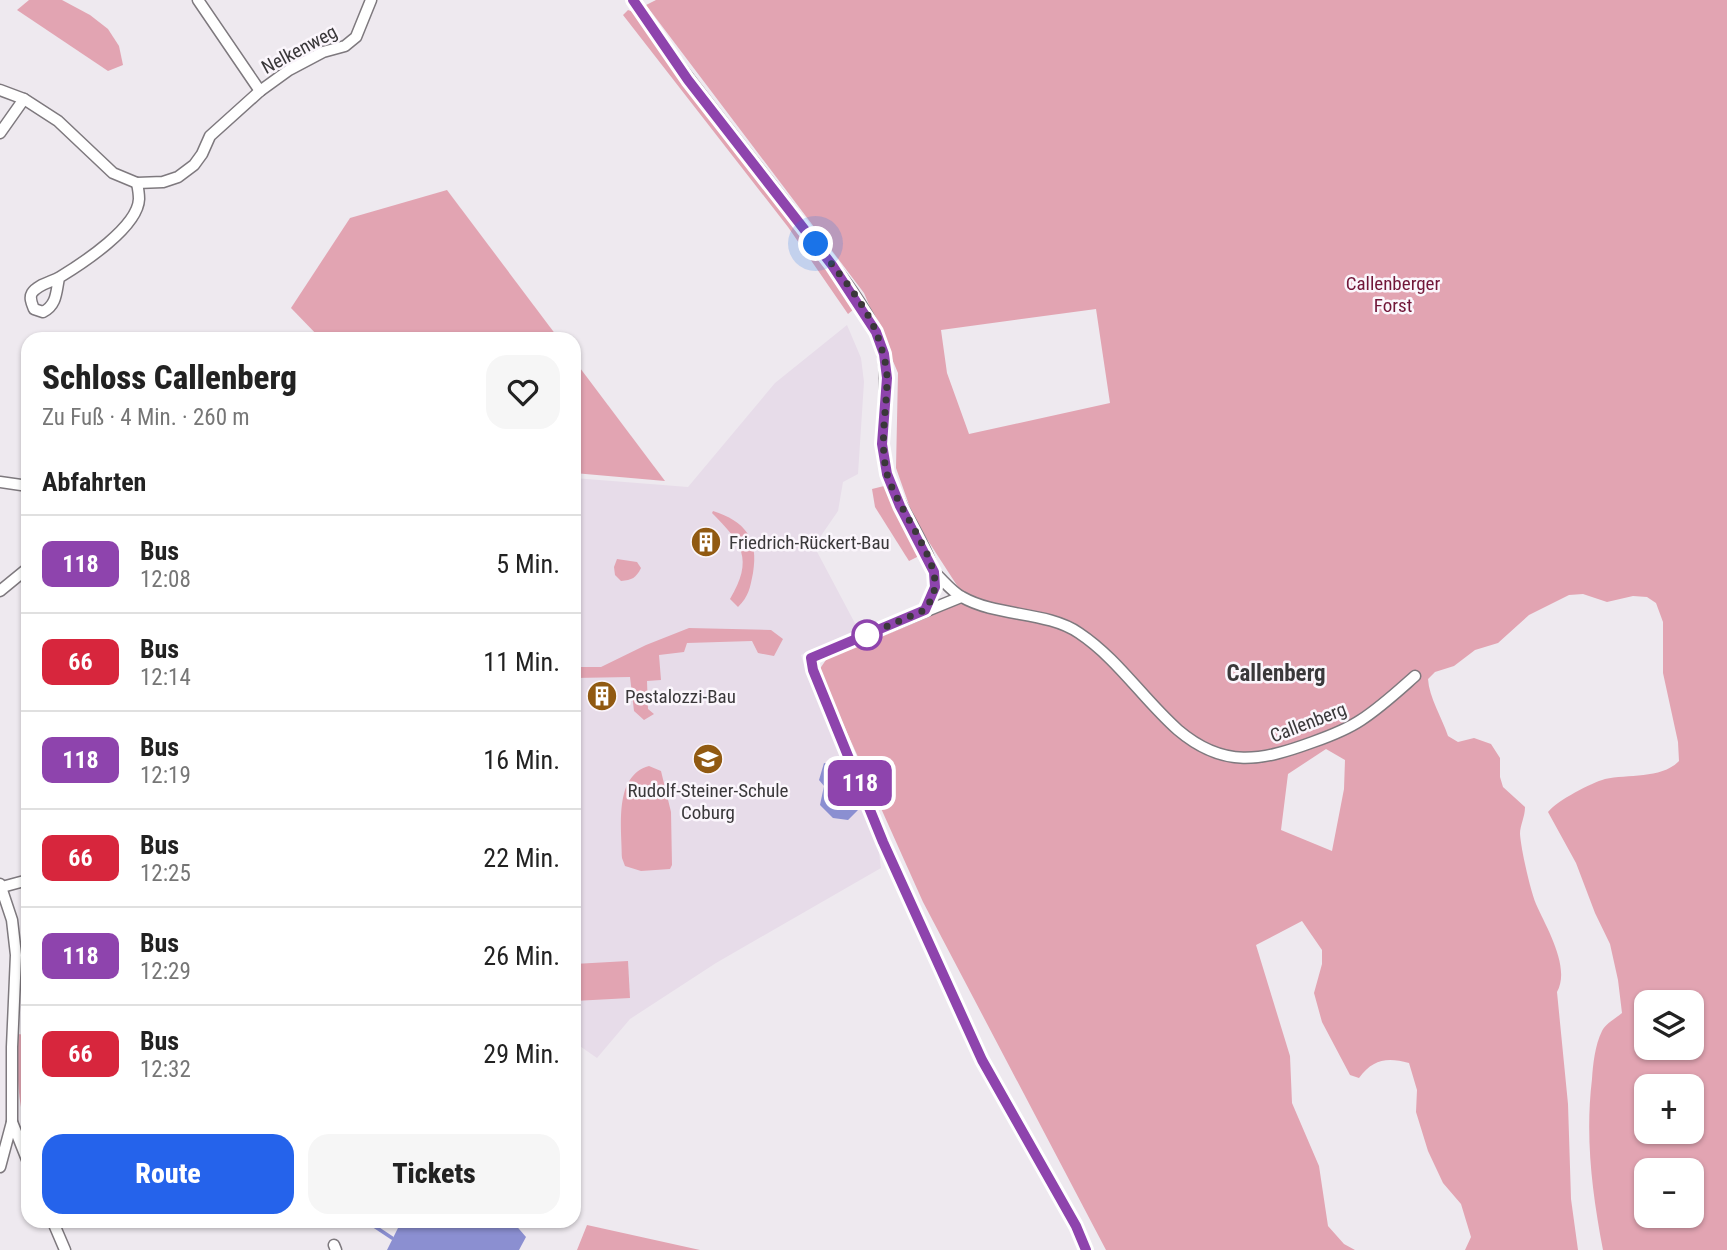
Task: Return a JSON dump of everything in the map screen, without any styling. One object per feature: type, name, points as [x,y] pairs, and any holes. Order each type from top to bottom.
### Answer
[{"type":"street","name":"Nelkenweg","points":[[198,0],[260,90]]},
{"type":"street","name":"Nelkenweg","points":[[137,183],[163,182],[187,170],[202,154],[210,136],[260,90],[289,70],[323,52],[345,46],[356,37],[371,0]]},
{"type":"street","points":[[633,0],[688,80],[832,265],[876,332],[884,354],[887,378],[882,444],[887,474],[900,506],[934,572],[961,597],[811,658],[813,670],[883,842],[982,1060],[1076,1226],[1086,1250]]},
{"type":"street","points":[[0,90],[24,99],[58,121],[106,169],[137,183],[139,200],[134,216],[124,231],[59,278]]},
{"type":"street","points":[[0,133],[24,99]]},
{"type":"street","points":[[0,482],[21,485]]},
{"type":"street","points":[[925,610],[935,587],[934,572]]},
{"type":"street","points":[[0,592],[21,574]]},
{"type":"street","name":"Callenberg","points":[[961,597],[998,610],[1061,624],[1077,631],[1121,669],[1178,729],[1200,746],[1225,755],[1249,759],[1278,755],[1339,733],[1360,721],[1415,676]]},
{"type":"street","points":[[0,1167],[12,1122],[16,955],[12,920],[1,886],[21,882]]},
{"type":"street","points":[[0,1050],[12,1047]]},
{"type":"street","points":[[12,1122],[21,1144]]},
{"type":"street","points":[[56,1228],[65,1250]]},
{"type":"shaded area","name":"Rudolf-Steiner-Schule Coburg","points":[[847,325],[861,358],[864,382],[858,474],[843,482],[838,511],[814,546],[858,629],[801,655],[809,681],[877,837],[881,868],[716,963],[630,1019],[597,1058],[581,1047],[581,479],[688,487],[775,383]]},
{"type":"green space","points":[[29,0],[62,0],[90,15],[108,29],[119,46],[123,65],[108,71],[17,10]]},
{"type":"green space","name":"Callenberger Forst","points":[[656,0],[1727,0],[1727,1250],[1603,1250],[1591,1164],[1590,1101],[1596,1048],[1600,1036],[1606,1026],[1622,1013],[1618,980],[1610,944],[1576,863],[1548,812],[1567,797],[1599,781],[1664,771],[1679,761],[1678,742],[1663,673],[1663,622],[1656,603],[1647,597],[1633,596],[1607,602],[1583,594],[1569,595],[1529,615],[1498,643],[1475,650],[1454,666],[1435,672],[1428,679],[1433,700],[1448,736],[1458,742],[1474,738],[1491,744],[1500,758],[1503,787],[1525,807],[1520,834],[1526,869],[1536,904],[1551,935],[1561,971],[1557,992],[1568,1104],[1571,1199],[1578,1250],[1465,1250],[1471,1237],[1461,1204],[1443,1183],[1428,1151],[1416,1112],[1417,1090],[1409,1063],[1381,1061],[1359,1078],[1350,1075],[1322,1022],[1314,993],[1322,964],[1322,950],[1302,921],[1256,945],[1290,1056],[1292,1103],[1319,1166],[1328,1226],[1344,1244],[1355,1250],[1106,1250],[923,902],[819,670],[828,657],[951,604],[958,587],[914,519],[896,468],[898,373],[864,293],[646,5]],"holes":[[[1096,309],[1110,403],[969,434],[947,373],[941,330]],[[1326,749],[1345,760],[1344,789],[1332,851],[1281,830],[1288,774]]]},
{"type":"green space","points":[[628,10],[636,13],[650,36],[825,264],[854,309],[848,314],[788,227],[623,15]]},
{"type":"green space","points":[[447,190],[554,332],[314,332],[291,308],[350,218]]},
{"type":"green space","points":[[581,369],[665,481],[581,474]]},
{"type":"green space","points":[[884,486],[921,555],[909,561],[875,507],[872,489]]},
{"type":"green space","points":[[713,511],[741,526],[754,550],[750,587],[738,607],[730,599],[742,573],[741,552],[731,533]]},
{"type":"green space","points":[[617,559],[637,562],[641,568],[633,578],[621,581],[615,575]]},
{"type":"green space","points":[[689,628],[771,630],[783,639],[774,656],[758,653],[752,641],[687,643],[684,652],[659,655],[661,680],[647,681],[648,709],[654,714],[644,720],[634,711],[630,677],[581,678],[581,667],[601,667]]},
{"type":"green space","points":[[649,766],[661,771],[671,812],[672,865],[670,869],[641,871],[625,866],[622,858],[622,804],[630,780]]},
{"type":"green space","points":[[628,961],[630,998],[581,1001],[581,964]]},
{"type":"green space","points":[[17,1034],[21,1034],[21,1105]]},
{"type":"green space","points":[[587,1225],[700,1250],[577,1250]]},
{"type":"water","points":[[824,763],[843,768],[858,810],[848,820],[833,818],[820,805],[824,786],[819,780]]},
{"type":"water","points":[[398,1228],[518,1228],[526,1237],[519,1250],[387,1250]]},
{"type":"waterway","points":[[377,1228],[392,1238]]},
{"type":"bus line","name":"118","points":[[633,0],[688,80],[784,201],[864,310],[884,354],[887,378],[882,444],[887,474],[900,506],[934,572],[935,587],[925,610],[811,658],[813,670],[883,842],[982,1060],[1076,1226],[1086,1250]]},
{"type":"place","name":"Friedrich-Rückert-Bau","points":[[706,542]]},
{"type":"place","name":"Pestalozzi-Bau","points":[[602,696]]},
{"type":"place","name":"Rudolf-Steiner-Schule Coburg","points":[[708,759]]},
{"type":"district","name":"Callenberg","points":[[1276,673]]},
{"type":"route","points":[[816,244],[864,310],[884,354],[887,378],[882,444],[887,474],[900,506],[934,572],[935,587],[925,610],[867,635]]}]
